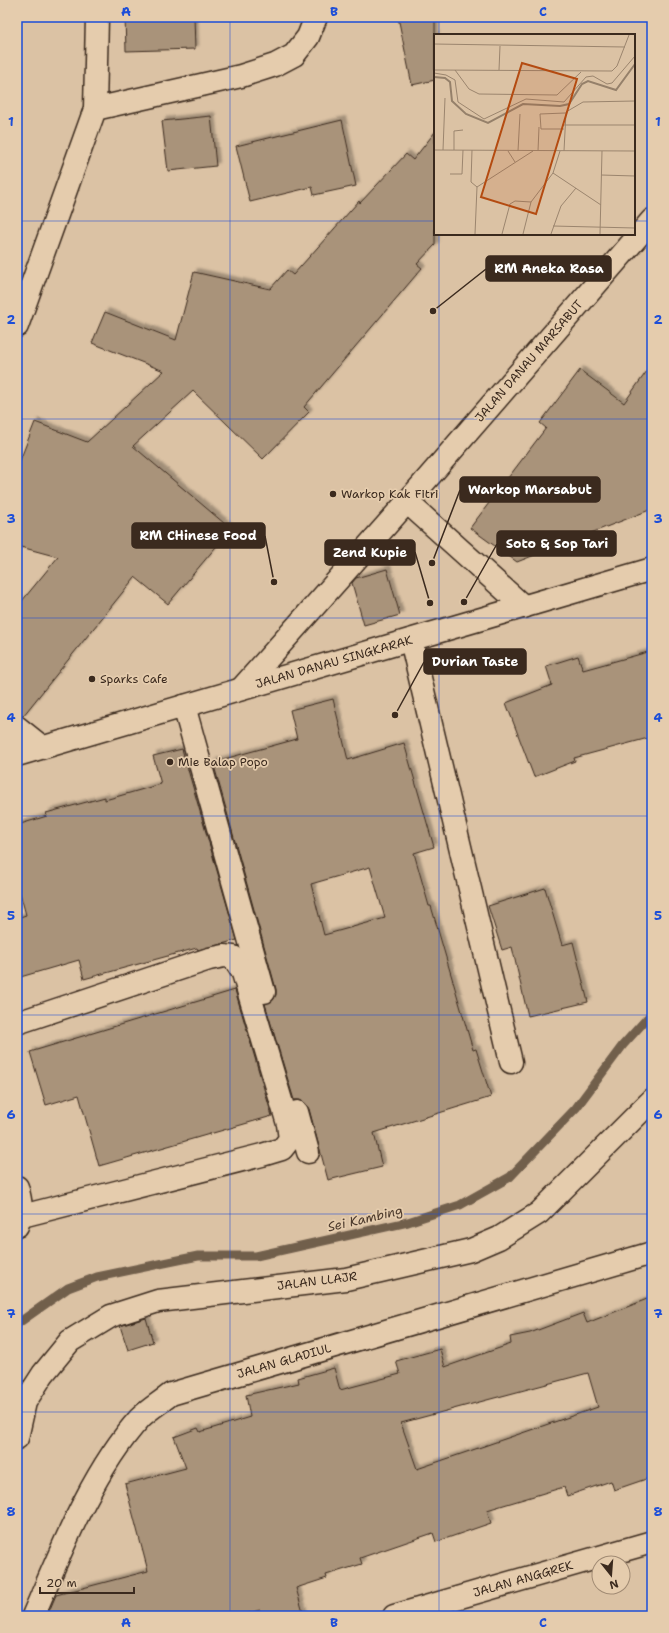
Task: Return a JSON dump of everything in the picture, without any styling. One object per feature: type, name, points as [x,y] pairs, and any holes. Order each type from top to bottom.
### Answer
[{"type":"street","points":[[17,326],[95,109],[97,17]]},
{"type":"street","points":[[95,109],[241,76],[275,65],[294,55],[308,37],[316,17]]},
{"type":"street","name":"JALAN DANAU MARSABUT","points":[[241,689],[407,502],[652,220]]},
{"type":"street","points":[[407,502],[524,607]]},
{"type":"street","name":"JALAN DANAU SINGKARAK","points":[[17,755],[652,569]]},
{"type":"street","points":[[410,640],[511,1062]]},
{"type":"street","points":[[184,706],[308,1152]]},
{"type":"street","points":[[17,727],[42,748]]},
{"type":"street","points":[[17,1022],[209,959],[224,956],[234,957],[243,973],[286,1117],[290,1139],[282,1149],[19,1221],[21,1201],[17,1186]]},
{"type":"street","name":"JALAN LLAJR","points":[[17,1438],[25,1402],[43,1374],[70,1341],[111,1316],[158,1301],[346,1279],[471,1250],[499,1238],[539,1212],[652,1100]]},
{"type":"street","name":"JALAN GLADIUL","points":[[33,1616],[81,1508],[117,1447],[141,1418],[171,1394],[652,1253]]},
{"type":"street","name":"JALAN ANGGREK","points":[[394,1616],[652,1542]]},
{"type":"building","points":[[125,17],[194,17],[195,49],[126,51]]},
{"type":"building","points":[[398,17],[435,17],[434,80],[412,85]]},
{"type":"building","points":[[211,116],[216,166],[168,171],[162,121]]},
{"type":"building","points":[[342,120],[356,186],[314,195],[312,187],[250,202],[236,146]]},
{"type":"building","points":[[434,133],[435,245],[417,264],[422,268],[304,407],[309,412],[263,459],[193,391],[133,446],[231,529],[168,604],[135,577],[23,716],[17,715],[17,607],[58,557],[17,546],[17,468],[35,422],[87,442],[164,371],[92,343],[105,312],[176,340],[194,272],[270,289],[287,270],[293,275],[359,201],[360,203],[406,154],[413,160]]},
{"type":"building","points":[[652,364],[652,509],[517,562],[470,528],[546,428],[540,423],[580,370],[624,403]]},
{"type":"building","points":[[387,569],[400,615],[364,625],[352,583],[356,578]]},
{"type":"building","points":[[648,652],[652,666],[652,737],[574,758],[575,761],[534,777],[506,703],[552,685],[546,666],[578,656],[583,670]]},
{"type":"building","points":[[333,699],[348,760],[404,743],[434,847],[414,853],[473,1050],[476,1049],[491,1097],[374,1133],[382,1167],[328,1180],[309,1109],[305,1103],[300,1100],[294,1100],[265,1004],[273,1000],[276,995],[276,989],[213,762],[297,739],[290,710]],"holes":[[[370,867],[385,918],[324,935],[311,884]]]},
{"type":"building","points":[[182,749],[237,940],[198,950],[197,948],[84,979],[79,960],[17,978],[17,918],[26,915],[17,882],[17,825],[47,816],[46,813],[105,797],[105,800],[161,784],[153,756]]},
{"type":"building","points":[[545,888],[562,945],[573,942],[588,1002],[528,1016],[512,947],[502,950],[488,906]]},
{"type":"building","points":[[235,990],[272,1116],[99,1166],[79,1095],[46,1105],[30,1052]]},
{"type":"building","points":[[652,1297],[652,1477],[614,1490],[611,1481],[567,1496],[564,1487],[487,1510],[491,1523],[436,1542],[433,1533],[360,1558],[362,1564],[326,1575],[327,1578],[296,1588],[304,1616],[262,1616],[260,1610],[238,1616],[47,1616],[56,1595],[148,1571],[125,1484],[186,1468],[174,1437],[198,1428],[200,1432],[250,1417],[246,1395],[299,1383],[298,1378],[334,1368],[340,1390],[400,1374],[396,1361],[440,1349],[445,1367],[511,1344],[510,1337],[530,1333],[583,1313],[587,1323]],"holes":[[[588,1373],[598,1407],[417,1469],[401,1423]]]},
{"type":"building","points":[[146,1318],[153,1342],[128,1350],[120,1326]]},
{"type":"waterway","name":"Sei Kambing","points":[[17,1324],[68,1288],[97,1277],[198,1256],[256,1256],[408,1222],[460,1205],[510,1177],[576,1108],[623,1045],[652,1013]]},
{"type":"place","name":"RM Aneka Rasa","points":[[433,311]]},
{"type":"place","name":"Warkop Kak Fitri","points":[[333,494]]},
{"type":"place","name":"Warkop Marsabut","points":[[432,563]]},
{"type":"place","name":"RM CHinese Food","points":[[274,582]]},
{"type":"place","name":"Soto & Sop Tari","points":[[464,602]]},
{"type":"place","name":"Zend Kupie","points":[[430,603]]},
{"type":"place","name":"Sparks Cafe","points":[[92,679]]},
{"type":"place","name":"Durian Taste","points":[[395,715]]},
{"type":"place","name":"Mie Balap Popo","points":[[170,762]]}]
